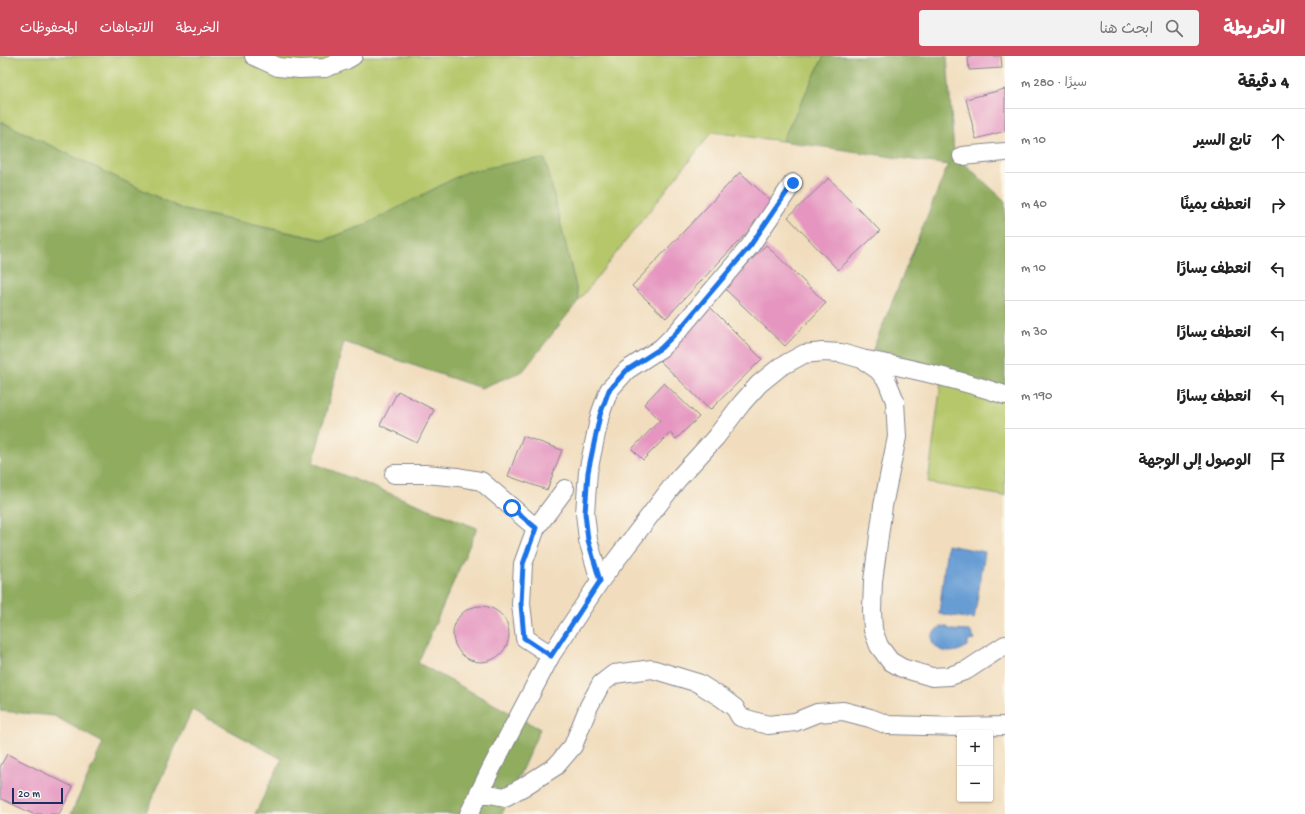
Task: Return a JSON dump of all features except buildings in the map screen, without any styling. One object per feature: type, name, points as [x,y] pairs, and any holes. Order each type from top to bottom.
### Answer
[{"type":"street","points":[[254,56],[278,67],[300,69],[325,68],[353,56]]},
{"type":"street","points":[[962,156],[1005,152]]},
{"type":"street","points":[[600,581],[588,540],[585,513],[588,472],[600,415],[609,390],[627,370],[661,348],[678,331],[750,246],[793,183]]},
{"type":"street","points":[[469,814],[479,792],[551,656],[600,581],[677,480],[716,437],[742,403],[759,384],[780,367],[804,354],[824,352],[841,353],[862,359],[903,367],[1005,395]]},
{"type":"street","points":[[862,359],[878,370],[887,381],[895,401],[897,416],[898,438],[883,506],[873,581],[873,630],[879,646],[890,661],[902,668],[932,677],[950,676],[967,670],[1005,645]]},
{"type":"street","points":[[394,474],[425,474],[481,481],[536,528]]},
{"type":"street","points":[[551,656],[524,638],[521,604],[523,564],[536,528],[565,489]]},
{"type":"street","points":[[479,792],[504,796],[523,787],[556,766],[573,746],[589,706],[601,684],[614,674],[652,669],[698,683],[735,708],[740,717],[768,725],[795,722],[817,713],[843,711],[870,718],[888,725],[961,727],[1005,726]]},
{"type":"green space","points":[[0,56],[824,56],[782,141],[712,132],[579,300],[545,159],[324,240],[184,210],[0,121]]},
{"type":"green space","points":[[824,56],[947,56],[954,154],[1005,201],[1005,389],[873,349],[948,165],[782,141]]},
{"type":"green space","points":[[0,121],[184,210],[324,240],[365,225],[466,172],[521,161],[545,159],[579,300],[523,371],[481,388],[344,342],[313,463],[477,528],[418,663],[540,729],[502,814],[255,814],[282,759],[192,710],[145,814],[71,814],[103,743],[54,716],[0,711]]},
{"type":"green space","points":[[941,382],[1005,401],[1005,496],[928,483]]},
{"type":"water","points":[[947,545],[985,552],[974,619],[939,614]]},
{"type":"water","points":[[941,627],[947,627],[951,630],[970,631],[975,640],[968,641],[968,645],[959,650],[951,652],[943,651],[937,648],[933,643],[932,638],[934,632]]},
{"type":"route","points":[[512,508],[536,528],[523,564],[521,604],[524,638],[551,656],[600,581],[588,540],[585,513],[588,472],[600,415],[609,390],[627,370],[661,348],[678,331],[750,246],[793,183]]}]
